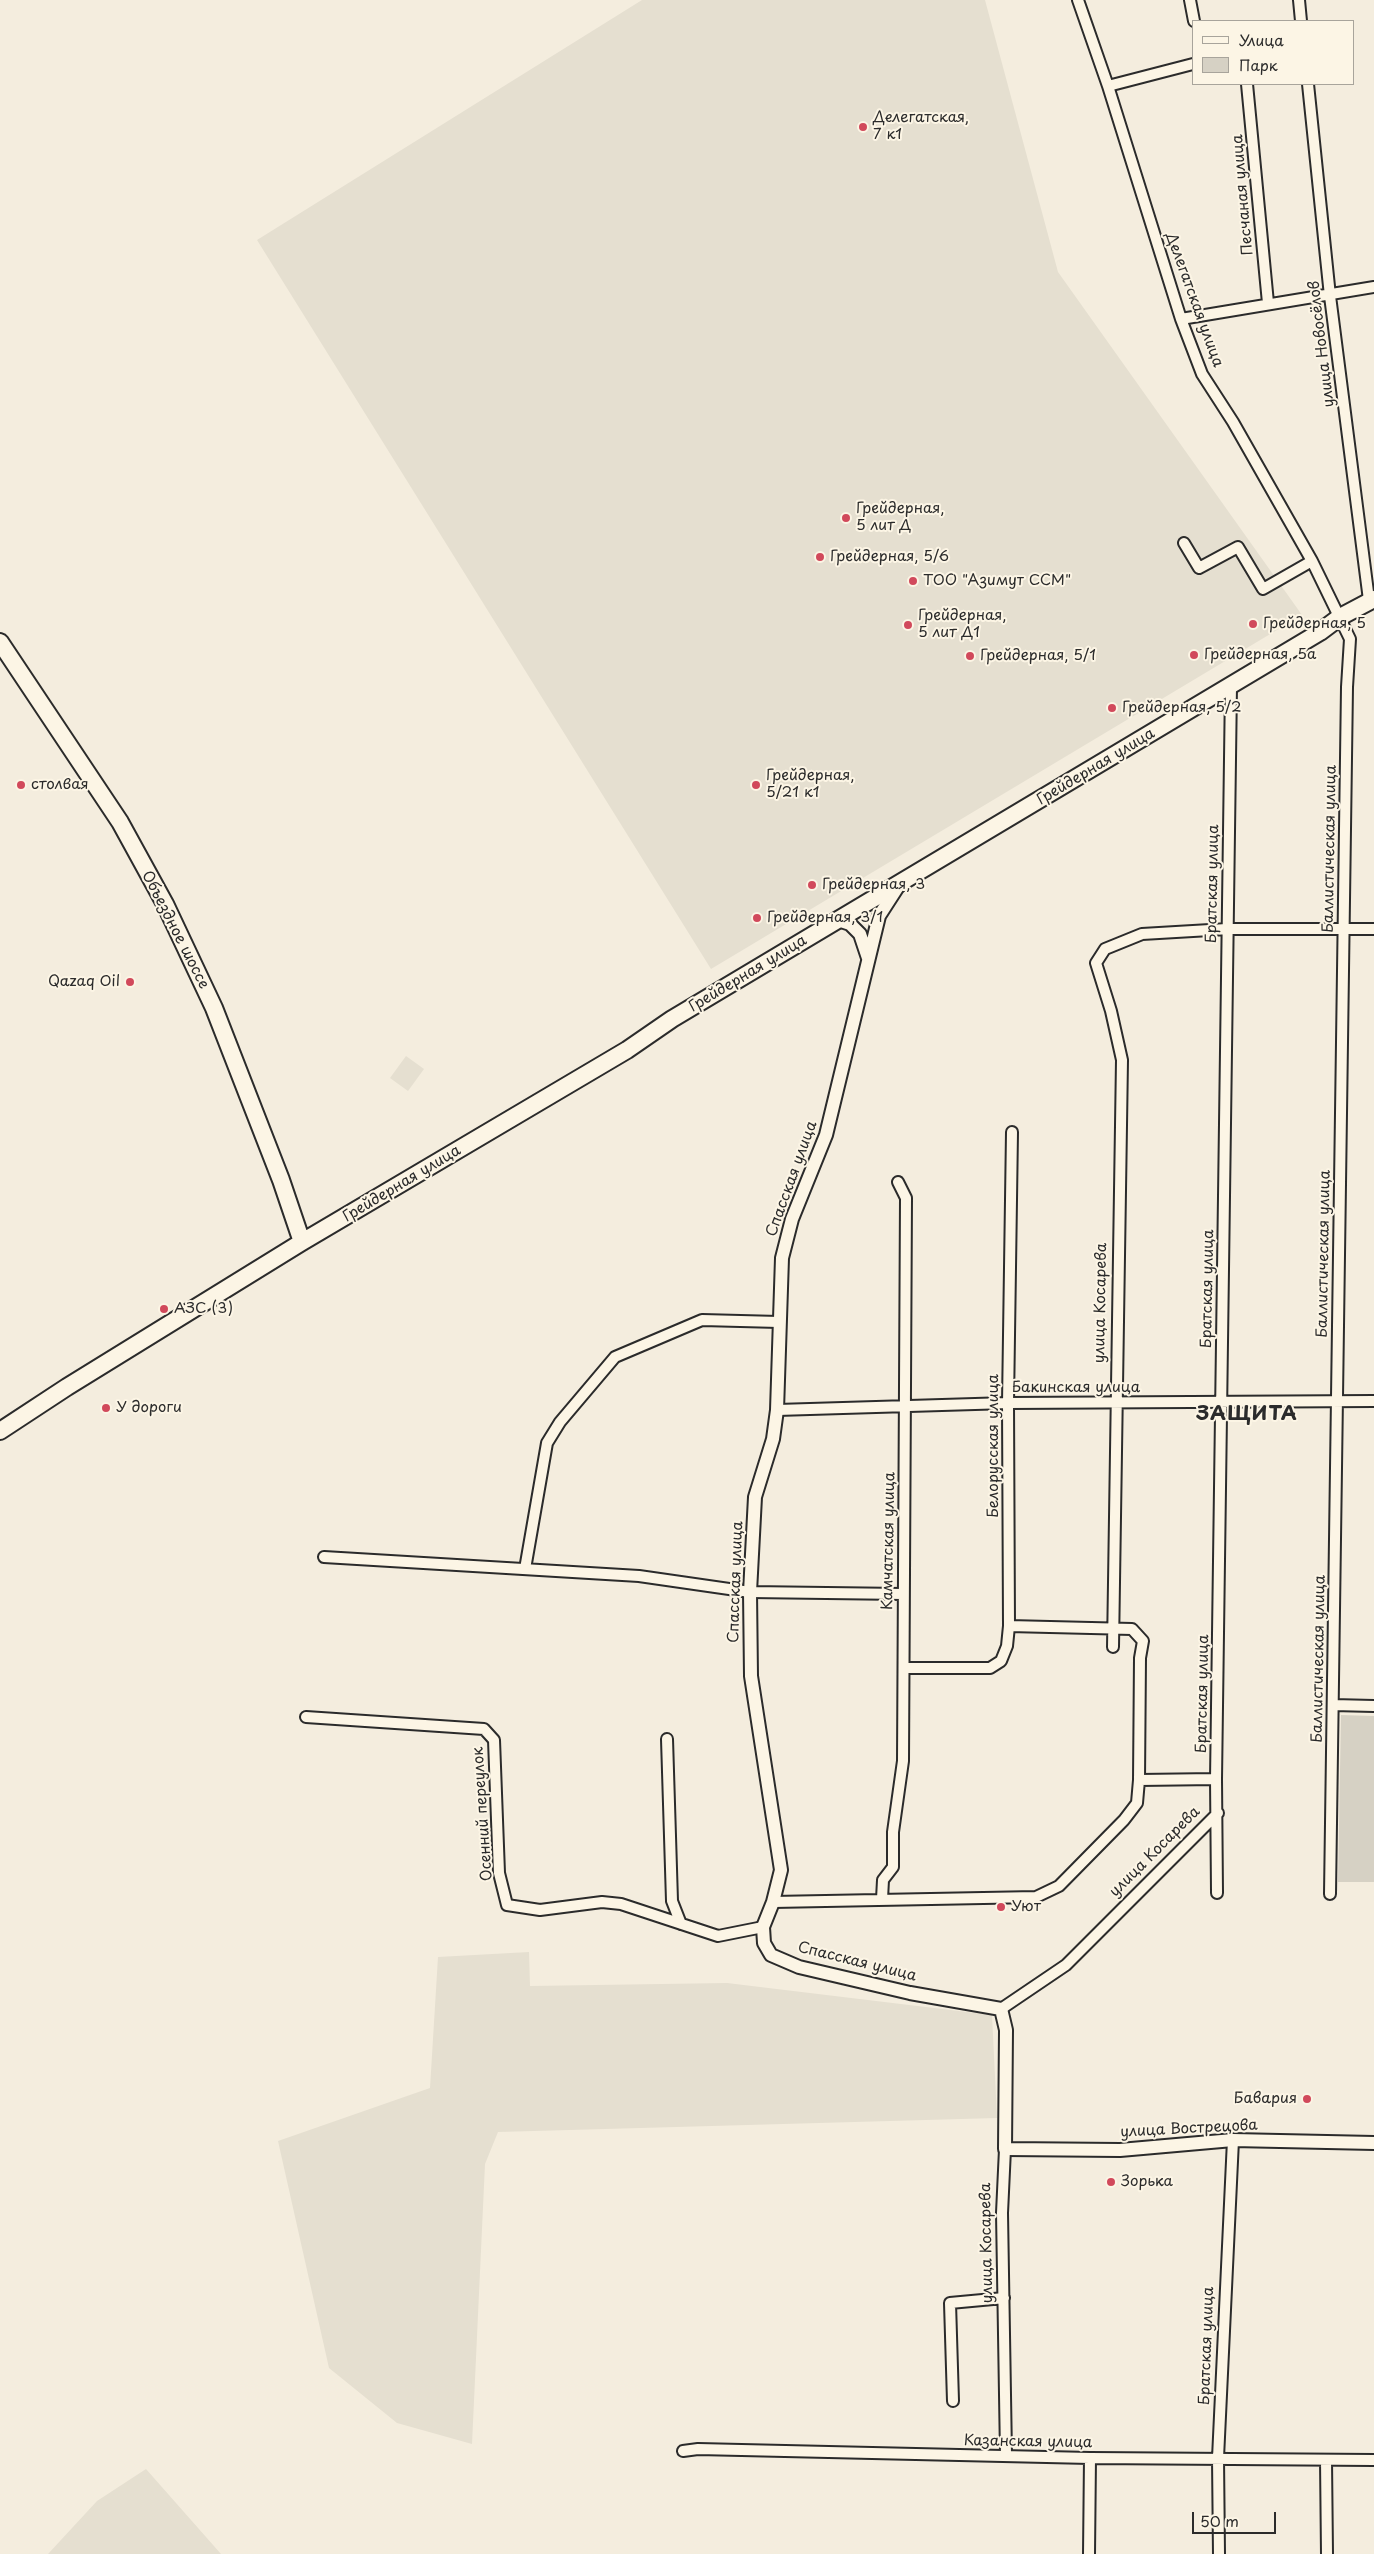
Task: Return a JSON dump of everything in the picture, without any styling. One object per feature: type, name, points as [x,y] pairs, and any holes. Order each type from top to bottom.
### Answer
[{"type":"main road","name":"Грейдерная улица","points":[[0,1432],[67,1387],[302,1242],[627,1050],[672,1019],[1231,686],[1320,632],[1340,617],[1371,600]]},
{"type":"main road","name":"Объездное шоссе","points":[[0,642],[120,822],[165,904],[214,1008],[281,1180],[302,1242]]},
{"type":"street","name":"Делегатская улица","points":[[1078,0],[1108,86],[1181,319],[1202,374],[1233,422],[1312,561],[1340,617]]},
{"type":"street","points":[[1190,0],[1194,20]]},
{"type":"street","points":[[1299,0],[1302,20]]},
{"type":"street","points":[[1108,86],[1192,64]]},
{"type":"street","name":"Песчаная улица","points":[[1247,85],[1268,303]]},
{"type":"street","name":"улица Новосёлов","points":[[1308,85],[1330,296],[1371,600]]},
{"type":"street","points":[[1181,319],[1268,303],[1330,296],[1374,287]]},
{"type":"street","points":[[1184,543],[1199,568],[1238,547],[1263,589],[1312,561]]},
{"type":"street","name":"Баллистическая улица","points":[[1330,1894],[1336,1402],[1350,640],[1340,617]]},
{"type":"street","name":"Братская улица","points":[[1217,1893],[1218,1813],[1216,1779],[1231,686]]},
{"type":"street","name":"Спасская улица","points":[[900,883],[879,916],[826,1135],[792,1219],[782,1258],[777,1410],[773,1438],[755,1497],[750,1592],[751,1676],[781,1870],[773,1902],[763,1927],[764,1943],[771,1954],[799,1967],[910,1993],[1001,2009]]},
{"type":"street","points":[[838,920],[850,924],[860,934],[868,960]]},
{"type":"street","points":[[1227,929],[1374,929]]},
{"type":"street","name":"улица Косарева","points":[[1113,1648],[1122,1060],[1111,1011],[1096,963],[1105,949],[1142,934],[1227,929]]},
{"type":"street","name":"Белорусская улица","points":[[904,1668],[990,1668],[1001,1661],[1007,1646],[1009,1626],[1008,1403],[1012,1132]]},
{"type":"street","name":"Камчатская улица","points":[[882,1899],[883,1880],[893,1867],[893,1832],[904,1761],[906,1198],[898,1182]]},
{"type":"street","points":[[525,1569],[547,1443],[560,1422],[614,1357],[702,1320],[779,1322]]},
{"type":"street","name":"Бакинская улица","points":[[777,1410],[1008,1403],[1374,1401]]},
{"type":"street","points":[[324,1557],[639,1576],[750,1592],[904,1594]]},
{"type":"street","points":[[773,1902],[1036,1897],[1059,1886],[1124,1820],[1137,1802],[1143,1641],[1132,1629],[1009,1626]]},
{"type":"street","points":[[1333,1705],[1374,1706]]},
{"type":"street","name":"Осенний переулок","points":[[306,1717],[484,1729],[494,1740],[499,1873],[507,1905],[540,1910],[602,1902],[621,1904],[718,1936],[763,1927]]},
{"type":"street","points":[[667,1739],[672,1901],[681,1924]]},
{"type":"street","points":[[1138,1780],[1216,1779]]},
{"type":"street","name":"улица Косарева","points":[[1006,2456],[1002,2184],[1005,2149],[1006,2030],[1001,2009],[1066,1965],[1218,1813]]},
{"type":"street","name":"Братская улица","points":[[1220,2554],[1218,2458],[1232,2140]]},
{"type":"street","name":"улица Вострецова","points":[[1005,2149],[1120,2150],[1232,2140],[1374,2143]]},
{"type":"street","points":[[954,2401],[950,2304],[1004,2298]]},
{"type":"street","name":"Казанская улица","points":[[682,2451],[698,2448],[1090,2458],[1374,2460]]},
{"type":"street","points":[[1089,2554],[1090,2458]]},
{"type":"street","points":[[1326,2460],[1327,2554]]},
{"type":"shaded area","points":[[642,0],[985,0],[1058,272],[1302,615],[711,969],[257,240]]},
{"type":"shaded area","points":[[406,1056],[424,1069],[408,1091],[390,1078]]},
{"type":"shaded area","points":[[529,1952],[530,1986],[727,1983],[992,2015],[997,2118],[498,2132],[485,2164],[472,2444],[397,2423],[329,2368],[278,2141],[430,2088],[438,1957]]},
{"type":"shaded area","points":[[146,2469],[221,2554],[48,2554],[97,2501]]},
{"type":"green space","points":[[1341,1715],[1374,1716],[1374,1882],[1338,1882]]},
{"type":"place","name":"Делегатская, 7 к1","points":[[863,127]]},
{"type":"place","name":"Грейдерная, 5 лит Д","points":[[846,518]]},
{"type":"place","name":"Грейдерная, 5/6","points":[[820,557]]},
{"type":"place","name":"ТОО \"Азимут ССМ\"","points":[[913,581]]},
{"type":"place","name":"Грейдерная, 5","points":[[1253,624]]},
{"type":"place","name":"Грейдерная, 5 лит Д1","points":[[908,625]]},
{"type":"place","name":"Грейдерная, 5а","points":[[1194,655]]},
{"type":"place","name":"Грейдерная, 5/1","points":[[970,656]]},
{"type":"place","name":"Грейдерная, 5/2","points":[[1112,708]]},
{"type":"place","name":"столвая","points":[[21,785]]},
{"type":"place","name":"Грейдерная, 5/21 к1","points":[[756,785]]},
{"type":"place","name":"Грейдерная, 3","points":[[812,885]]},
{"type":"place","name":"Грейдерная, 3/1","points":[[757,918]]},
{"type":"place","name":"Qazaq Oil","points":[[130,982]]},
{"type":"place","name":"АЗС (3)","points":[[164,1309]]},
{"type":"place","name":"У дороги","points":[[106,1408]]},
{"type":"place","name":"Уют","points":[[1001,1907]]},
{"type":"place","name":"Бавария","points":[[1307,2099]]},
{"type":"place","name":"Зорька","points":[[1111,2182]]},
{"type":"district","name":"ЗАЩИТА","points":[[1247,1414]]}]
